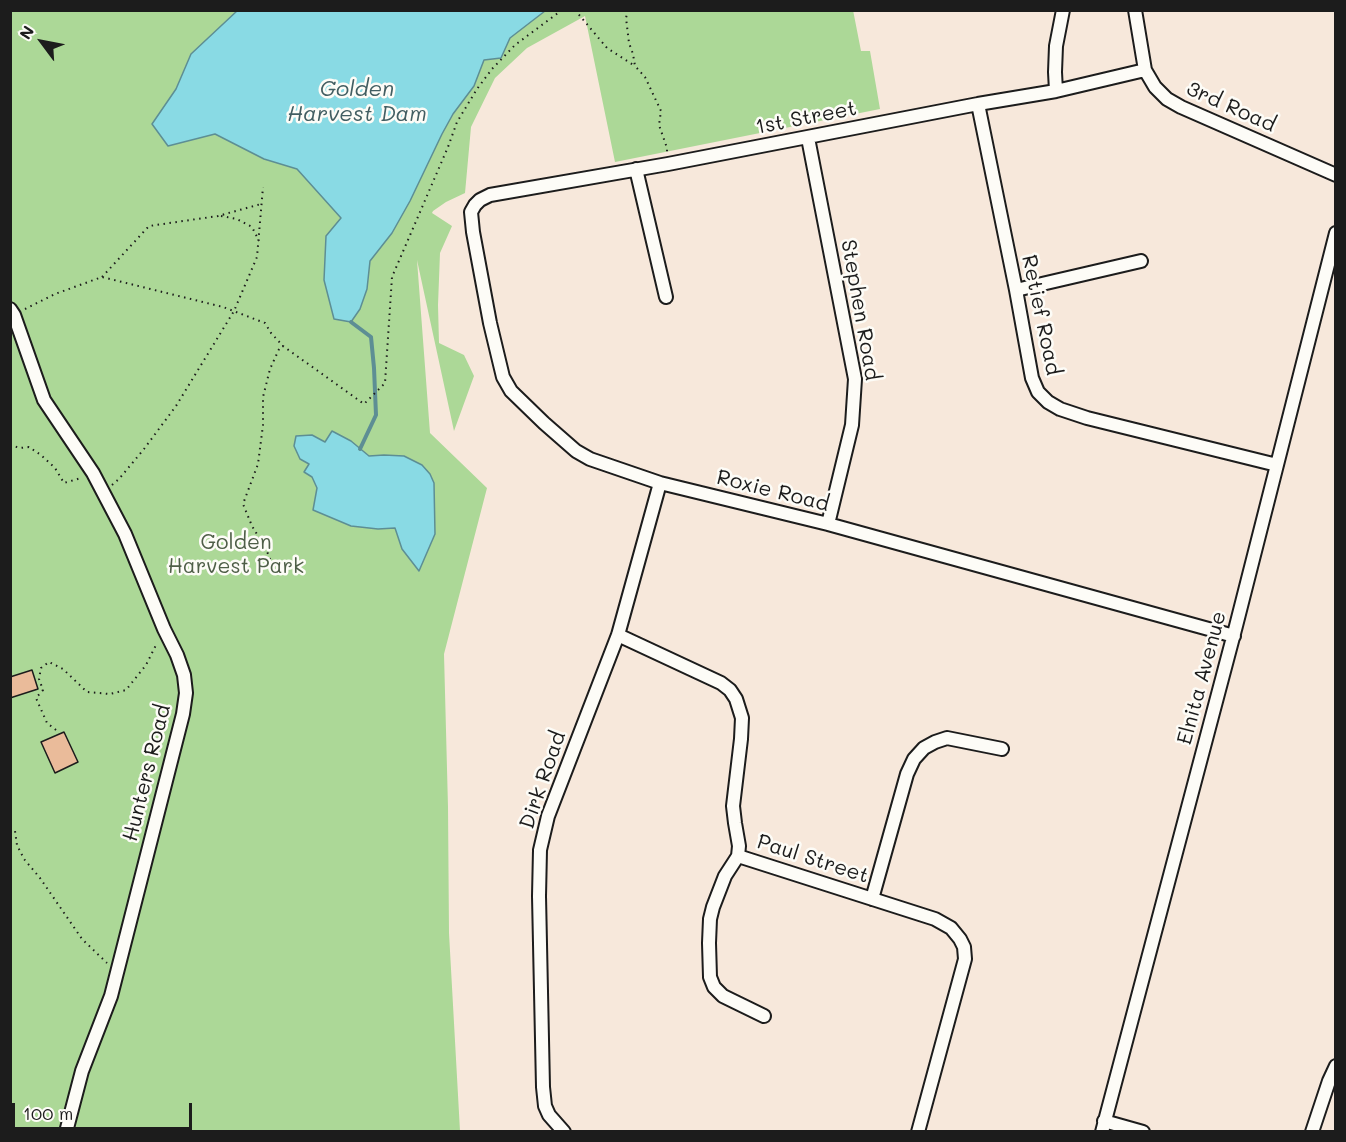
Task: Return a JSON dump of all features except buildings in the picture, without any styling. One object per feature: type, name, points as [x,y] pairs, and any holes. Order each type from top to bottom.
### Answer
[{"type":"street","points":[[1056,91],[1056,46],[1063,10]]},
{"type":"street","name":"3rd Road","points":[[1135,10],[1145,70],[1155,87],[1167,99],[1335,175]]},
{"type":"street","name":"1st Street","points":[[475,205],[490,195],[1056,91],[1145,70]]},
{"type":"street","name":"Retief Road","points":[[978,104],[1032,378],[1038,392],[1060,409],[1087,418],[1277,465]]},
{"type":"street","name":"Stephen Road","points":[[808,138],[855,379],[852,425],[828,524]]},
{"type":"street","points":[[636,170],[666,297]]},
{"type":"street","name":"Roxie Road","points":[[475,205],[471,212],[473,232],[503,377],[510,391],[576,451],[590,459],[660,483],[828,524],[1234,636]]},
{"type":"street","name":"Elnita Avenue","points":[[1103,1126],[1234,636],[1335,233]]},
{"type":"street","points":[[1016,290],[1141,261]]},
{"type":"street","name":"Hunters Road","points":[[12,312],[44,400],[93,474],[125,534],[177,655],[184,675],[186,693],[183,714],[111,996],[82,1071],[66,1131]]},
{"type":"street","name":"Dirk Road","points":[[564,1131],[549,1115],[545,1106],[543,1087],[540,850],[548,816],[618,634],[660,483]]},
{"type":"street","name":"Paul Street","points":[[618,634],[721,683],[736,699],[742,718],[734,806],[738,856],[935,919],[951,928],[960,939],[964,958],[960,978],[918,1131]]},
{"type":"street","points":[[872,899],[907,774],[914,759],[924,748],[947,738],[1002,749]]},
{"type":"street","points":[[738,856],[725,876],[713,907],[709,943],[710,976],[714,987],[723,996],[764,1016]]},
{"type":"street","points":[[1312,1131],[1335,1066]]},
{"type":"street","points":[[1103,1126],[1143,1131]]},
{"type":"path","points":[[102,277],[234,311],[265,322],[283,346],[364,404],[385,383],[392,277],[457,122],[492,69],[515,45],[562,10]]},
{"type":"path","points":[[575,10],[607,48],[635,66],[645,77],[661,111],[659,125],[667,148],[668,164]]},
{"type":"path","points":[[627,10],[629,43],[635,66]]},
{"type":"path","points":[[104,493],[144,449],[176,406],[234,311],[257,257],[263,187]]},
{"type":"path","points":[[12,312],[102,277],[149,226],[218,216],[261,204]]},
{"type":"path","points":[[218,216],[237,219],[252,227],[259,241]]},
{"type":"path","points":[[273,571],[266,549],[258,542],[258,536],[243,504],[258,464],[263,397],[270,369],[280,347],[283,346]]},
{"type":"path","points":[[10,445],[20,448],[29,447],[41,455],[55,468],[64,483],[93,474]]},
{"type":"path","points":[[56,730],[47,723],[36,698],[43,690],[39,679],[41,668],[50,662],[63,669],[87,692],[110,694],[126,690],[146,665],[164,629]]},
{"type":"path","points":[[10,828],[15,831],[17,845],[24,859],[40,878],[82,939],[117,973]]},
{"type":"green space","name":"Golden Harvest Park","points":[[853,10],[861,51],[870,51],[880,109],[615,162],[585,16],[527,48],[495,78],[471,127],[465,193],[446,202],[432,213],[452,226],[440,253],[439,343],[464,355],[474,376],[454,431],[417,260],[430,433],[487,488],[444,654],[449,933],[460,1131],[11,1131],[10,11]]},
{"type":"water","name":"Golden Harvest Dam","points":[[238,10],[545,11],[510,38],[501,58],[484,60],[474,86],[453,114],[392,233],[370,261],[367,289],[360,309],[351,322],[334,319],[324,280],[326,236],[341,218],[297,169],[264,159],[215,134],[168,146],[152,124],[176,89],[191,54]]},
{"type":"water","points":[[332,431],[351,441],[369,456],[404,456],[422,465],[430,474],[434,483],[435,534],[419,571],[402,549],[395,528],[351,526],[313,510],[317,488],[312,477],[304,472],[309,464],[300,459],[294,446],[296,436],[312,435],[325,442]]},
{"type":"waterway","points":[[351,322],[371,337],[374,368],[376,415],[360,449]]}]
